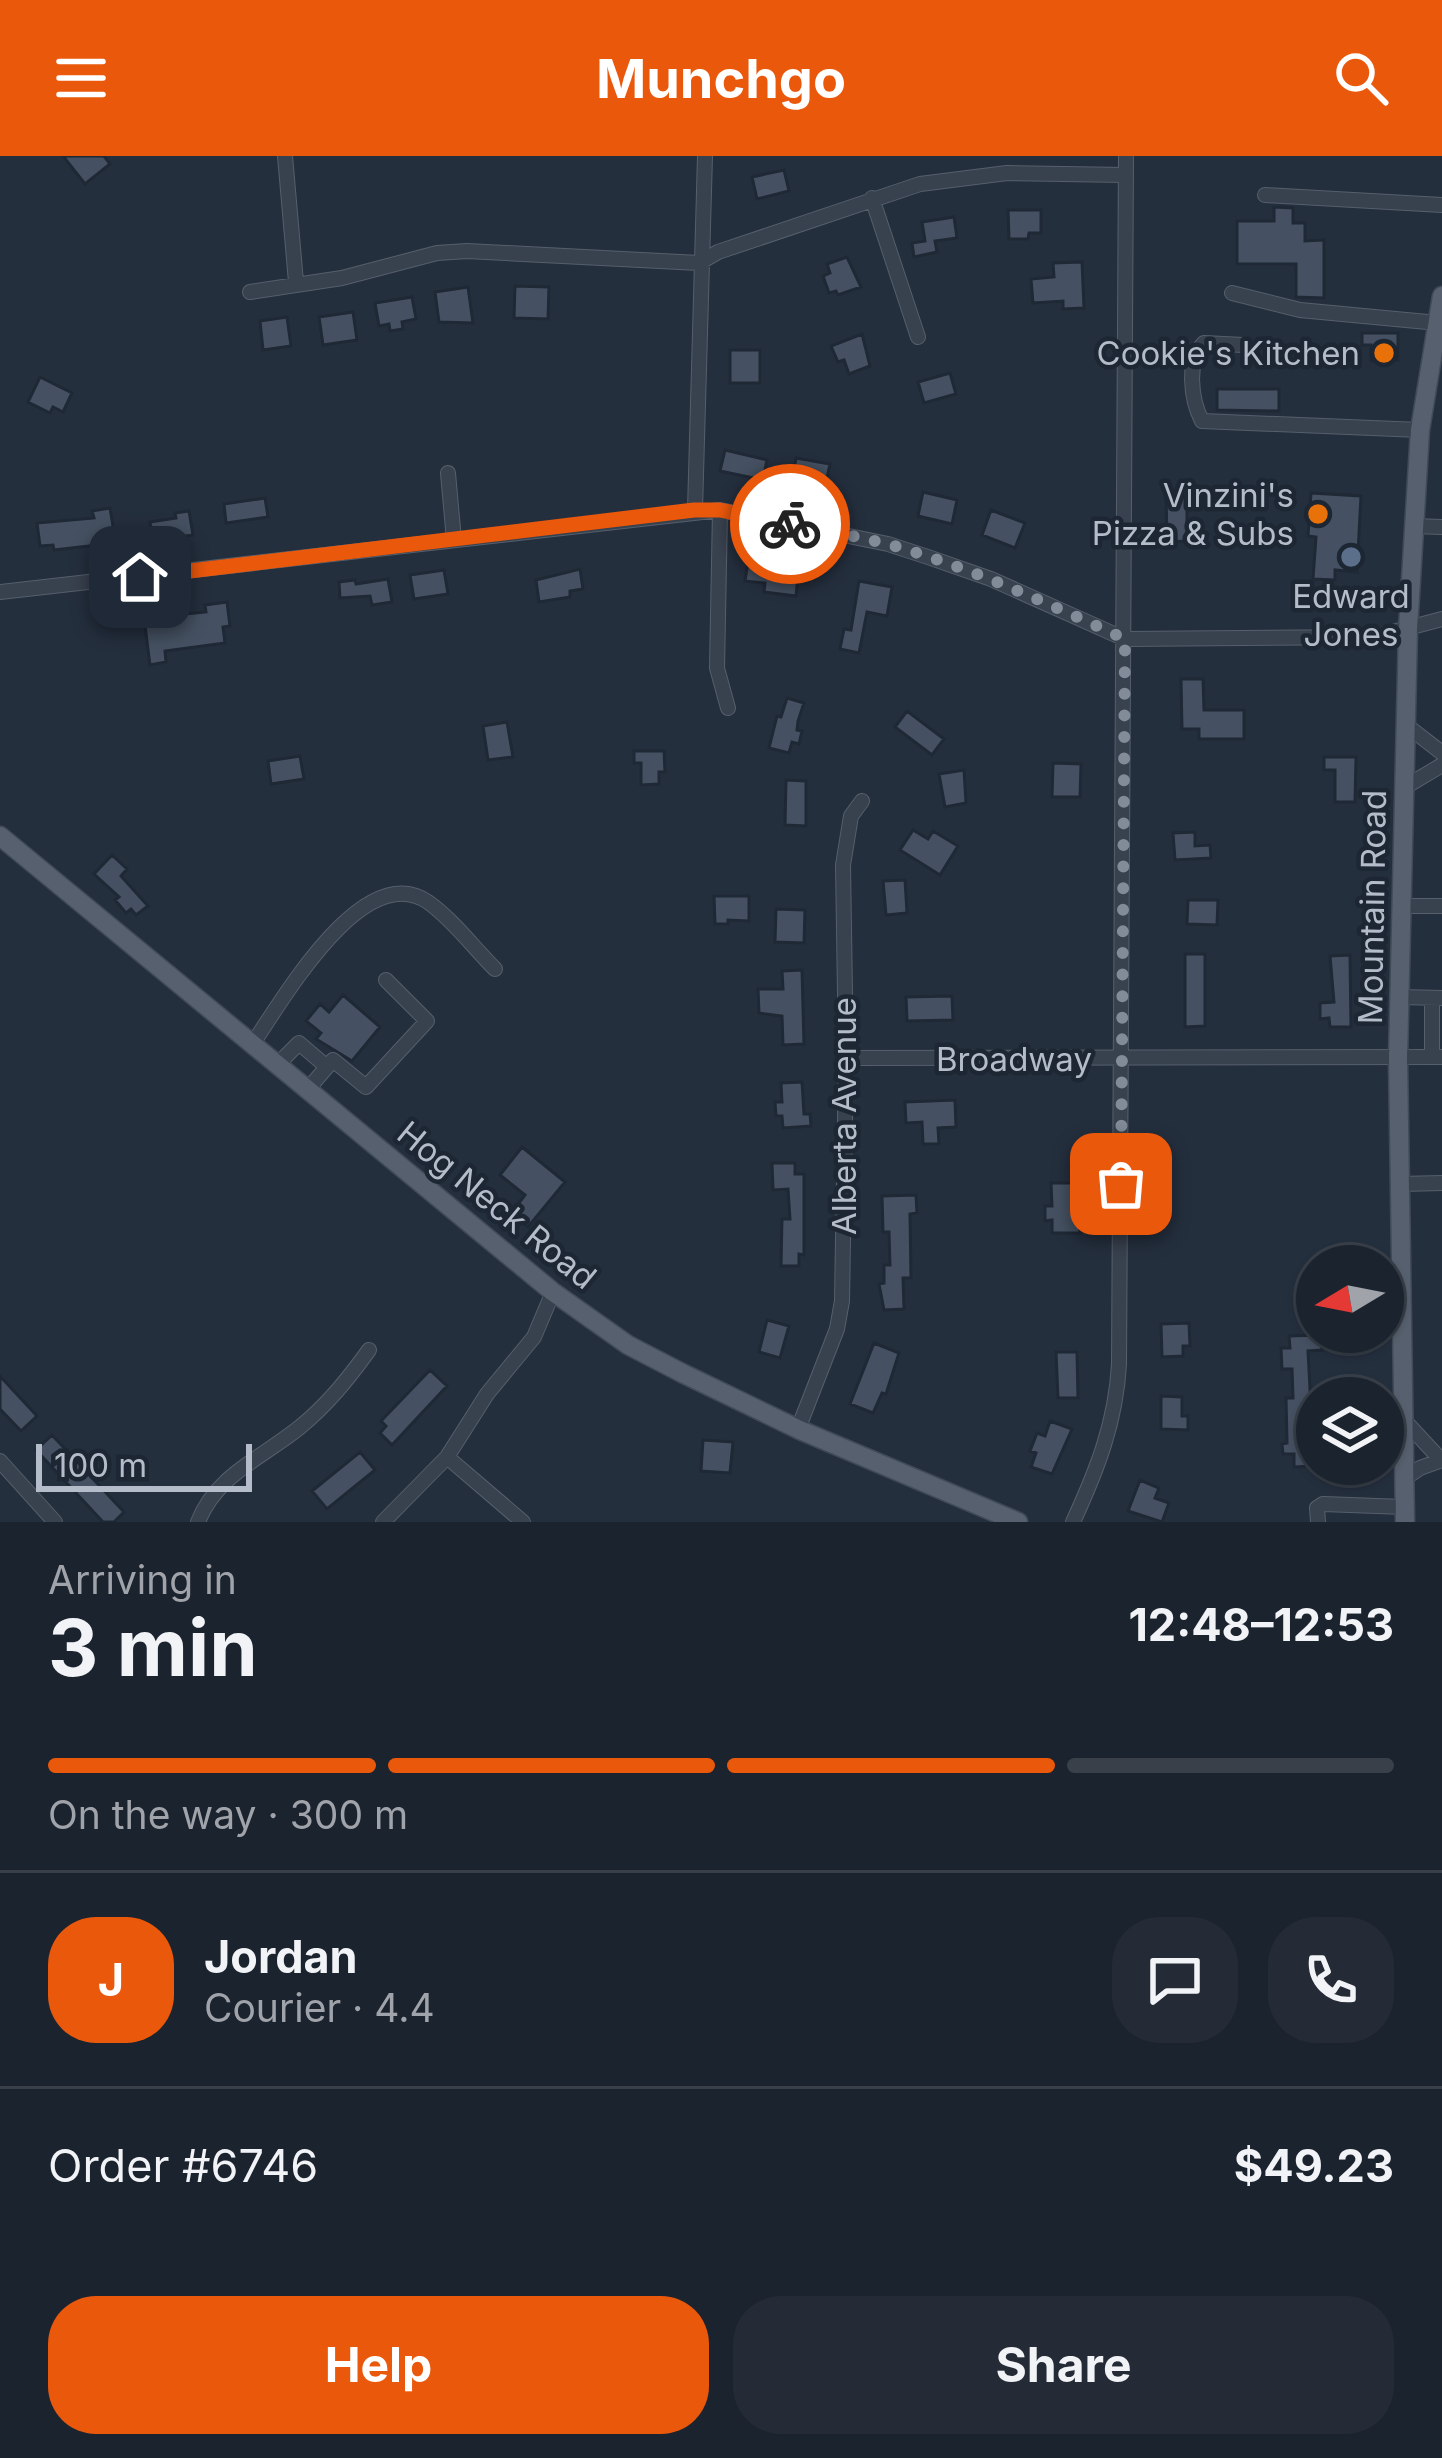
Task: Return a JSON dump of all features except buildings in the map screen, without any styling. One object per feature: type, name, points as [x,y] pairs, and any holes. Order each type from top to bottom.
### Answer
[{"type":"main road","name":"Mountain Road","points":[[1403,1377],[1398,1058],[1408,628],[1420,430],[1442,296]]},
{"type":"main road","name":"Hog Neck Road","points":[[3,845],[253,1043],[553,1292],[628,1346],[798,1429],[1018,1522]]},
{"type":"main road","name":"Mountain Road","points":[[1404,1419],[1405,1515]]},
{"type":"street","points":[[285,156],[296,282]]},
{"type":"street","points":[[694,510],[704,156]]},
{"type":"street","points":[[1072,1522],[1105,1448],[1118,1402],[1126,156]]},
{"type":"street","points":[[250,292],[342,278],[437,253],[467,251],[699,263],[718,252],[920,184],[981,175],[1126,175]]},
{"type":"street","points":[[1265,195],[1442,205]]},
{"type":"street","points":[[872,197],[918,337]]},
{"type":"street","points":[[1232,292],[1300,310],[1438,323]]},
{"type":"street","points":[[1243,346],[1204,343],[1196,352],[1193,397],[1202,421],[1420,430]]},
{"type":"street","points":[[448,473],[454,540]]},
{"type":"street","points":[[720,510],[717,668],[728,708]]},
{"type":"street","points":[[0,592],[720,510],[908,550],[991,579],[1125,639],[1374,637],[1442,619]]},
{"type":"street","points":[[1414,526],[1442,527]]},
{"type":"street","points":[[1406,725],[1442,753]]},
{"type":"street","points":[[1405,787],[1442,765]]},
{"type":"street","name":"Alberta Avenue","points":[[798,1429],[837,1329],[842,1301],[843,865],[851,816],[862,801]]},
{"type":"street","points":[[253,1043],[350,915],[370,901],[397,893],[426,900],[495,969]]},
{"type":"street","points":[[1402,906],[1442,906]]},
{"type":"street","points":[[308,1089],[333,1060],[366,1087],[427,1021],[386,980]]},
{"type":"street","points":[[1400,997],[1437,998],[1437,1057]]},
{"type":"street","points":[[278,1064],[299,1043],[327,1067]]},
{"type":"street","name":"Broadway","points":[[846,1058],[1437,1057]]},
{"type":"street","points":[[1400,1184],[1442,1183]]},
{"type":"street","points":[[383,1522],[447,1457],[487,1394],[534,1337],[553,1292]]},
{"type":"street","points":[[197,1522],[206,1501],[224,1480],[332,1400],[369,1350]]},
{"type":"street","points":[[1404,1419],[1442,1460],[1405,1479]]},
{"type":"street","points":[[447,1457],[523,1522]]},
{"type":"street","points":[[0,1461],[55,1522]]},
{"type":"street","points":[[1318,1522],[1317,1508],[1323,1504],[1366,1514],[1405,1515]]},
{"type":"way so far","points":[[790,524],[928,557],[991,579],[1125,639],[1121,1184]]},
{"type":"place","name":"Cookie's Kitchen","points":[[1384,353]]},
{"type":"place","name":"Vinzini's Pizza & Subs","points":[[1318,514]]},
{"type":"place","name":"Edward Jones","points":[[1351,557]]},
{"type":"route","points":[[140,577],[694,510],[720,510],[790,524]]}]
